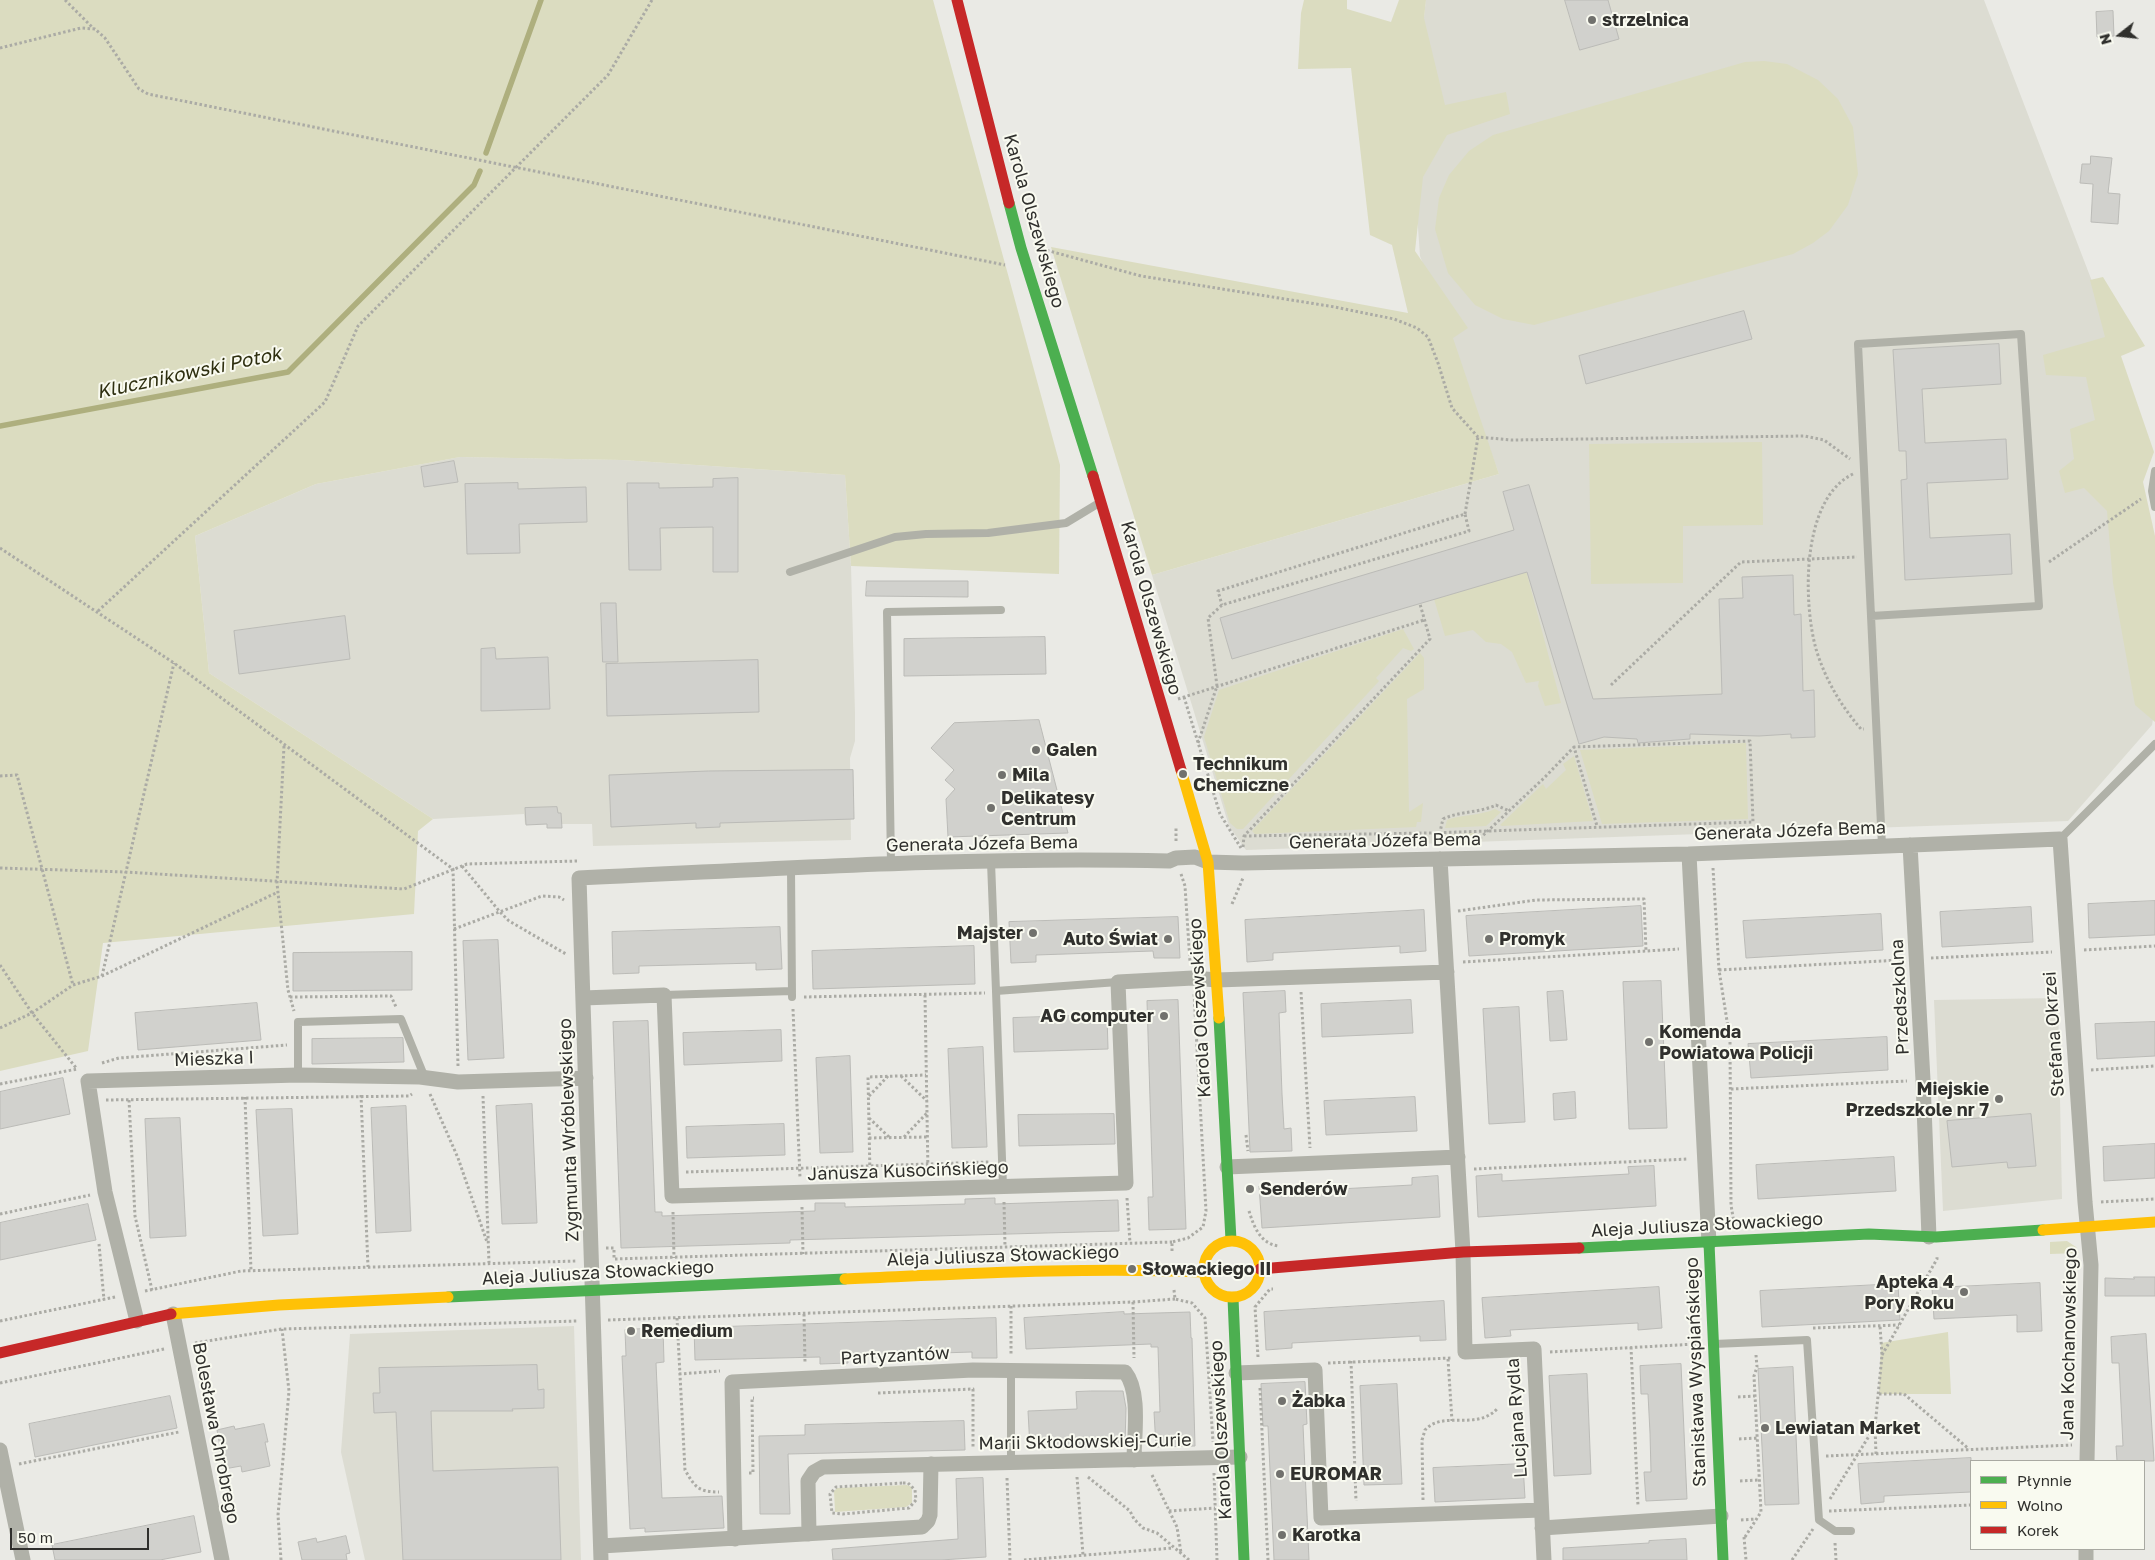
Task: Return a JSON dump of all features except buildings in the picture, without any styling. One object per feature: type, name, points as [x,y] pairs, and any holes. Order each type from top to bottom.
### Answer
[{"type":"street","name":"Karola Olszewskiego","points":[[957,0],[1021,248],[1101,502],[1194,808],[1208,862],[1217,980],[1231,1240]]},
{"type":"street","name":"Generała Józefa Bema","points":[[579,878],[891,864],[1103,860],[1169,861],[1176,858],[1196,857],[1208,862],[1243,863],[1443,852],[1689,854],[2060,839]]},
{"type":"street","name":"Stefana Okrzei","points":[[2060,839],[2084,1202],[2088,1226]]},
{"type":"street","name":"Przedszkolna","points":[[1910,845],[1933,1237]]},
{"type":"street","points":[[1443,852],[1443,912],[1463,1252],[1465,1352]]},
{"type":"street","name":"Stanisława Wyspiańskiego","points":[[1689,854],[1706,1158],[1723,1560]]},
{"type":"street","name":"Zygmunta Wróblewskiego","points":[[579,878],[594,1290],[601,1553]]},
{"type":"street","points":[[1126,1183],[1118,982],[1193,978],[1217,980],[1300,977],[1447,968]]},
{"type":"street","points":[[583,998],[664,995],[672,1196]]},
{"type":"street","points":[[87,1074],[105,1192],[137,1321]]},
{"type":"street","name":"Mieszka I","points":[[87,1074],[360,1076],[425,1078],[458,1082],[586,1078]]},
{"type":"street","points":[[1227,1167],[1311,1163],[1458,1164]]},
{"type":"street","name":"Janusza Kusocińskiego","points":[[672,1196],[1126,1183]]},
{"type":"street","name":"Aleja Juliusza Słowackiego","points":[[1260,1269],[1463,1252],[1709,1243],[1869,1234],[1933,1237],[2155,1222]]},
{"type":"street","name":"Jana Kochanowskiego","points":[[2087,1460],[2091,1266],[2088,1226]]},
{"type":"street","points":[[1231,1240],[1248,1246],[1259,1260],[1260,1269],[1259,1278],[1249,1292],[1233,1298],[1224,1297],[1210,1288],[1203,1272],[1208,1254],[1214,1247],[1222,1242],[1231,1240]]},
{"type":"street","name":"Aleja Juliusza Słowackiego","points":[[0,1353],[173,1314],[279,1305],[1025,1271],[1132,1270],[1203,1272]]},
{"type":"street","name":"Karola Olszewskiego","points":[[1233,1298],[1244,1560]]},
{"type":"street","name":"Bolesława Chrobrego","points":[[173,1314],[222,1560]]},
{"type":"street","name":"Lucjana Rydla","points":[[1465,1352],[1534,1349],[1544,1560]]},
{"type":"street","name":"Partyzantów","points":[[735,1539],[732,1382],[1011,1366],[1125,1372],[1130,1379],[1134,1391],[1140,1460]]},
{"type":"street","points":[[1236,1373],[1314,1370],[1321,1518],[1357,1515],[1541,1510]]},
{"type":"street","points":[[0,1450],[23,1560]]},
{"type":"street","name":"Marii Skłodowskiej-Curie","points":[[809,1534],[808,1481],[816,1470],[823,1467],[973,1464],[1009,1468],[1073,1468],[1140,1460],[1240,1457]]},
{"type":"street","points":[[601,1553],[735,1539],[922,1526],[928,1522],[930,1516],[931,1464]]},
{"type":"street","points":[[1542,1528],[1721,1516]]},
{"type":"lane","points":[[1871,616],[2039,606],[2021,334],[1858,344],[1876,731],[1882,846]]},
{"type":"lane","points":[[2155,470],[2152,492],[2155,507]]},
{"type":"lane","points":[[790,572],[894,537],[926,534],[988,533],[1066,523],[1088,512],[1101,502]]},
{"type":"lane","points":[[891,864],[887,612],[1001,610]]},
{"type":"lane","points":[[2060,839],[2155,744]]},
{"type":"lane","points":[[991,862],[1003,1187]]},
{"type":"lane","points":[[664,995],[792,994],[791,869]]},
{"type":"lane","points":[[996,992],[1118,982]]},
{"type":"lane","points":[[298,1075],[298,1022],[401,1020],[425,1078]]},
{"type":"lane","points":[[1714,1343],[1807,1340],[1820,1514],[1835,1531],[1851,1531]]},
{"type":"lane","points":[[1009,1468],[1011,1366]]},
{"type":"path","points":[[65,0],[105,38],[139,89],[148,94],[1014,266]]},
{"type":"path","points":[[98,611],[325,402],[358,326],[608,75],[652,0]]},
{"type":"path","points":[[0,48],[81,28],[95,29]]},
{"type":"path","points":[[1021,248],[1042,249],[1141,276],[1335,307],[1394,319],[1417,328],[1428,337],[1452,408],[1478,437],[1512,440],[1804,436],[1824,440],[1864,468],[1840,480],[1819,512],[1808,558],[1809,606],[1816,649],[1828,678],[1847,713],[1861,729],[1876,731]]},
{"type":"path","points":[[1198,743],[1217,686],[1208,618],[1222,605],[1470,531],[1465,514],[1478,437]]},
{"type":"path","points":[[2036,571],[2152,492]]},
{"type":"path","points":[[1222,605],[1218,591],[1465,514]]},
{"type":"path","points":[[0,548],[174,663],[453,869]]},
{"type":"path","points":[[1611,685],[1741,562],[1868,557]]},
{"type":"path","points":[[1184,697],[1220,814],[1243,851],[1244,836],[1430,639],[1420,604]]},
{"type":"path","points":[[1161,704],[1424,620]]},
{"type":"path","points":[[102,976],[174,663]]},
{"type":"path","points":[[1244,836],[1489,831],[1753,822],[1750,741],[1574,747],[1489,831],[1474,843]]},
{"type":"path","points":[[284,746],[277,883],[290,997],[298,1022]]},
{"type":"path","points":[[1574,747],[1597,826]]},
{"type":"path","points":[[0,776],[17,775],[73,985]]},
{"type":"path","points":[[1443,852],[1440,832],[1444,819],[1453,814],[1469,813],[1496,804],[1509,811]]},
{"type":"path","points":[[1713,853],[1719,970],[1730,1040],[1731,1205],[1736,1240]]},
{"type":"path","points":[[1176,858],[1185,886],[1188,940],[1193,978],[1206,1211],[1203,1227]]},
{"type":"path","points":[[0,868],[125,872],[277,883],[404,889],[462,866],[578,860]]},
{"type":"path","points":[[1231,906],[1244,878],[1243,863]]},
{"type":"path","points":[[462,866],[509,921],[573,958]]},
{"type":"path","points":[[453,869],[458,1082]]},
{"type":"path","points":[[0,1028],[32,1013],[73,985],[102,976],[278,892]]},
{"type":"path","points":[[454,929],[542,896]]},
{"type":"path","points":[[1443,912],[1536,900],[1644,898],[1646,951]]},
{"type":"path","points":[[1719,970],[2155,946]]},
{"type":"path","points":[[1447,968],[1694,948]]},
{"type":"path","points":[[0,965],[32,1013],[77,1068],[87,1074]]},
{"type":"path","points":[[1300,977],[1311,1163]]},
{"type":"path","points":[[803,1254],[792,994],[996,992]]},
{"type":"path","points":[[925,994],[928,1189]]},
{"type":"path","points":[[290,997],[391,996],[401,1020]]},
{"type":"path","points":[[94,1064],[119,1058],[298,1044]]},
{"type":"path","points":[[2076,1071],[2155,1066]]},
{"type":"path","points":[[0,1084],[77,1068],[87,1074]]},
{"type":"path","points":[[871,1190],[868,1076],[926,1075]]},
{"type":"path","points":[[244,1076],[251,1271]]},
{"type":"path","points":[[360,1076],[368,1267]]},
{"type":"path","points":[[868,1096],[888,1076]]},
{"type":"path","points":[[900,1076],[926,1101]]},
{"type":"path","points":[[441,1080],[427,1087],[458,1158],[488,1247]]},
{"type":"path","points":[[1731,1089],[1923,1080]]},
{"type":"path","points":[[483,1082],[489,1263]]},
{"type":"path","points":[[91,1101],[409,1096],[415,1093]]},
{"type":"path","points":[[129,1100],[135,1216],[152,1290]]},
{"type":"path","points":[[904,1137],[927,1113]]},
{"type":"path","points":[[869,1118],[890,1137]]},
{"type":"path","points":[[1246,1132],[1249,1166]]},
{"type":"path","points":[[869,1138],[927,1137]]},
{"type":"path","points":[[1458,1164],[1706,1158]]},
{"type":"path","points":[[671,1173],[1002,1162]]},
{"type":"path","points":[[1126,1183],[1130,1243]]},
{"type":"path","points":[[1003,1187],[1006,1247]]},
{"type":"path","points":[[0,1214],[105,1192]]},
{"type":"path","points":[[89,1195],[91,1203]]},
{"type":"path","points":[[672,1196],[674,1258]]},
{"type":"path","points":[[2084,1202],[2155,1199]]},
{"type":"path","points":[[1249,1209],[1258,1234],[1270,1245],[1279,1246]]},
{"type":"path","points":[[98,1236],[104,1300]]},
{"type":"path","points":[[1882,1355],[1938,1259],[1933,1237]]},
{"type":"path","points":[[0,1321],[251,1271],[581,1260],[581,1249],[592,1248],[614,1248],[614,1259],[1172,1242]]},
{"type":"path","points":[[1268,1560],[1255,1306],[1270,1289],[1279,1287]]},
{"type":"path","points":[[0,1383],[179,1345],[282,1329],[579,1321],[580,1338],[608,1337],[607,1320],[1175,1299]]},
{"type":"path","points":[[1133,1302],[1135,1358]]},
{"type":"path","points":[[1011,1306],[1011,1366]]},
{"type":"path","points":[[804,1314],[805,1367]]},
{"type":"path","points":[[678,1318],[685,1470],[694,1485],[701,1490],[725,1493]]},
{"type":"path","points":[[1205,1318],[1217,1560]]},
{"type":"path","points":[[1807,1340],[1810,1328],[1899,1325]]},
{"type":"path","points":[[1876,1454],[1875,1427],[1882,1355],[1880,1326]]},
{"type":"path","points":[[281,1560],[278,1515],[289,1391],[282,1329]]},
{"type":"path","points":[[1745,1537],[1761,1512],[1754,1376],[1757,1367],[1756,1342]]},
{"type":"path","points":[[1534,1353],[1714,1343]]},
{"type":"path","points":[[1631,1347],[1638,1512]]},
{"type":"path","points":[[1335,1362],[1448,1359],[1456,1358],[1465,1352]]},
{"type":"path","points":[[1448,1359],[1452,1421]]},
{"type":"path","points":[[1351,1361],[1357,1515]]},
{"type":"path","points":[[877,1393],[973,1390],[973,1464]]},
{"type":"path","points":[[1879,1394],[1904,1394],[1969,1450]]},
{"type":"path","points":[[1738,1397],[1755,1396]]},
{"type":"path","points":[[752,1398],[762,1398]]},
{"type":"path","points":[[1424,1513],[1423,1435],[1432,1424],[1487,1418],[1497,1409]]},
{"type":"path","points":[[1792,1560],[1875,1427]]},
{"type":"path","points":[[4,1467],[196,1428]]},
{"type":"path","points":[[1739,1439],[1757,1438]]},
{"type":"path","points":[[1815,1457],[2087,1444]]},
{"type":"path","points":[[1140,1460],[1177,1527],[1181,1553]]},
{"type":"path","points":[[1009,1468],[1010,1560]]},
{"type":"path","points":[[1073,1468],[1130,1511],[1143,1528],[1158,1534],[1189,1560]]},
{"type":"path","points":[[1073,1468],[1083,1555]]},
{"type":"path","points":[[1740,1481],[1759,1480]]},
{"type":"path","points":[[903,1483],[908,1483],[915,1490],[916,1500],[909,1508],[843,1514],[832,1513],[830,1494],[836,1487],[903,1483]]},
{"type":"path","points":[[1820,1514],[1970,1504]]},
{"type":"path","points":[[1169,1511],[1215,1508]]},
{"type":"path","points":[[1741,1520],[1756,1520]]},
{"type":"path","points":[[1024,1560],[1174,1548]]},
{"type":"shaded area","points":[[1426,0],[1984,0],[2113,336],[2155,707],[2152,725],[2068,821],[1246,850],[1229,826],[1152,575],[1499,474],[1420,256],[1411,126]]},
{"type":"shaded area","points":[[460,457],[622,460],[845,475],[851,566],[855,713],[855,741],[850,758],[851,840],[593,846],[592,824],[525,824],[524,814],[433,819],[209,673],[195,536],[316,484]]},
{"type":"shaded area","name":"Miejskie Przedszkole nr 7","points":[[2058,998],[2062,1199],[1943,1211],[1934,1000]]},
{"type":"shaded area","points":[[574,1326],[581,1560],[365,1560],[341,1452],[350,1334]]},
{"type":"green space","points":[[0,0],[933,0],[1060,465],[1059,574],[851,566],[845,475],[622,460],[460,457],[316,484],[195,536],[209,673],[433,819],[418,831],[414,914],[103,943],[88,1051],[0,1071]]},
{"type":"green space","points":[[1304,0],[1347,0],[1347,9],[1391,22],[1399,0],[1426,0],[1424,18],[1445,105],[1506,92],[1510,114],[1447,135],[1423,177],[1415,251],[1468,328],[1453,338],[1499,474],[1152,575],[1051,247],[1408,313],[1392,245],[1370,235],[1351,68],[1298,69],[1301,13]]},
{"type":"green space","points":[[1764,61],[1787,64],[1818,80],[1838,99],[1853,127],[1858,174],[1848,205],[1829,231],[1813,243],[1793,254],[1534,325],[1503,319],[1475,305],[1448,273],[1435,229],[1439,198],[1449,175],[1469,151],[1493,135],[1745,62]]},
{"type":"green space","points":[[2103,277],[2145,346],[2121,356],[2154,452],[2143,482],[2155,536],[2155,722],[2135,705],[2113,583],[2107,511],[2084,488],[2065,493],[2059,471],[2074,459],[2070,429],[2095,420],[2086,377],[2046,375],[2043,355],[2105,337],[2090,280]]},
{"type":"green space","points":[[1762,442],[1763,525],[1683,526],[1683,583],[1591,584],[1589,444]]},
{"type":"green space","points":[[1523,559],[1561,703],[1545,706],[1538,686],[1539,681],[1526,683],[1512,652],[1501,644],[1486,642],[1473,630],[1445,636],[1434,599]]},
{"type":"green space","points":[[1403,629],[1414,649],[1411,651],[1403,648],[1376,678],[1379,681],[1243,829],[1237,829],[1230,823],[1204,737],[1219,690]]},
{"type":"green space","points":[[1420,653],[1424,658],[1424,689],[1407,699],[1409,812],[1423,803],[1421,822],[1417,822],[1416,827],[1255,834],[1252,831]]},
{"type":"green space","points":[[1746,743],[1748,819],[1602,824],[1580,750]]},
{"type":"green space","points":[[1574,756],[1593,821],[1500,825],[1543,784],[1546,789],[1566,770],[1563,764]]},
{"type":"green space","points":[[1495,809],[1501,812],[1486,826],[1445,828],[1447,820]]},
{"type":"green space","points":[[1474,833],[1476,835],[1469,843],[1451,843],[1444,839],[1444,835]]},
{"type":"green space","points":[[2067,1241],[2076,1247],[2079,1253],[2050,1254],[2050,1242]]},
{"type":"green space","points":[[1948,1332],[1951,1394],[1879,1394],[1881,1343]]},
{"type":"green space","points":[[907,1485],[912,1487],[912,1503],[906,1507],[835,1512],[834,1491],[837,1488]]},
{"type":"waterway","name":"Klucznikowski Potok","points":[[486,153],[541,0]]},
{"type":"waterway","name":"Klucznikowski Potok","points":[[0,426],[288,372],[474,185],[480,171]]},
{"type":"traffic: fast","points":[[1009,203],[1021,248],[1093,476]]},
{"type":"traffic: fast","points":[[1219,1018],[1231,1240]]},
{"type":"traffic: fast","points":[[1579,1248],[1869,1234],[1936,1237],[2043,1230]]},
{"type":"traffic: fast","points":[[1709,1243],[1723,1560]]},
{"type":"traffic: fast","points":[[448,1297],[845,1279]]},
{"type":"traffic: fast","points":[[1233,1298],[1244,1560]]},
{"type":"traffic: slow","points":[[1181,770],[1208,862],[1219,1018]]},
{"type":"traffic: slow","points":[[2043,1230],[2155,1222]]},
{"type":"traffic: slow","points":[[1226,1241],[1238,1241],[1248,1245],[1256,1253],[1260,1269],[1256,1285],[1248,1293],[1238,1297],[1226,1297],[1216,1293],[1208,1285],[1204,1275],[1204,1263],[1208,1253],[1216,1245],[1226,1241]]},
{"type":"traffic: slow","points":[[845,1279],[1113,1270],[1203,1272]]},
{"type":"traffic: slow","points":[[171,1314],[279,1305],[448,1297]]},
{"type":"traffic: jam","points":[[957,0],[1009,203]]},
{"type":"traffic: jam","points":[[1093,476],[1181,770]]},
{"type":"traffic: jam","points":[[1260,1269],[1463,1252],[1579,1248]]},
{"type":"traffic: jam","points":[[0,1353],[171,1314]]},
{"type":"place","name":"strzelnica","points":[[1592,20]]},
{"type":"place","name":"Galen","points":[[1036,750]]},
{"type":"place","name":"Technikum Chemiczne","points":[[1183,774]]},
{"type":"place","name":"Mila","points":[[1002,775]]},
{"type":"place","name":"Delikatesy Centrum","points":[[991,808]]},
{"type":"place","name":"Majster","points":[[1033,933]]},
{"type":"place","name":"Auto Świat","points":[[1168,939]]},
{"type":"place","name":"Promyk","points":[[1489,939]]},
{"type":"place","name":"AG computer","points":[[1164,1016]]},
{"type":"place","name":"Komenda Powiatowa Policji","points":[[1649,1042]]},
{"type":"place","name":"Miejskie Przedszkole nr 7","points":[[1999,1099]]},
{"type":"place","name":"Senderów","points":[[1250,1189]]},
{"type":"place","name":"Słowackiego II","points":[[1132,1269]]},
{"type":"place","name":"Apteka 4 Pory Roku","points":[[1964,1292]]},
{"type":"place","name":"Remedium","points":[[631,1331]]},
{"type":"place","name":"Żabka","points":[[1282,1401]]},
{"type":"place","name":"Lewiatan Market","points":[[1765,1428]]},
{"type":"place","name":"EUROMAR","points":[[1280,1474]]},
{"type":"place","name":"Karotka","points":[[1282,1535]]}]
